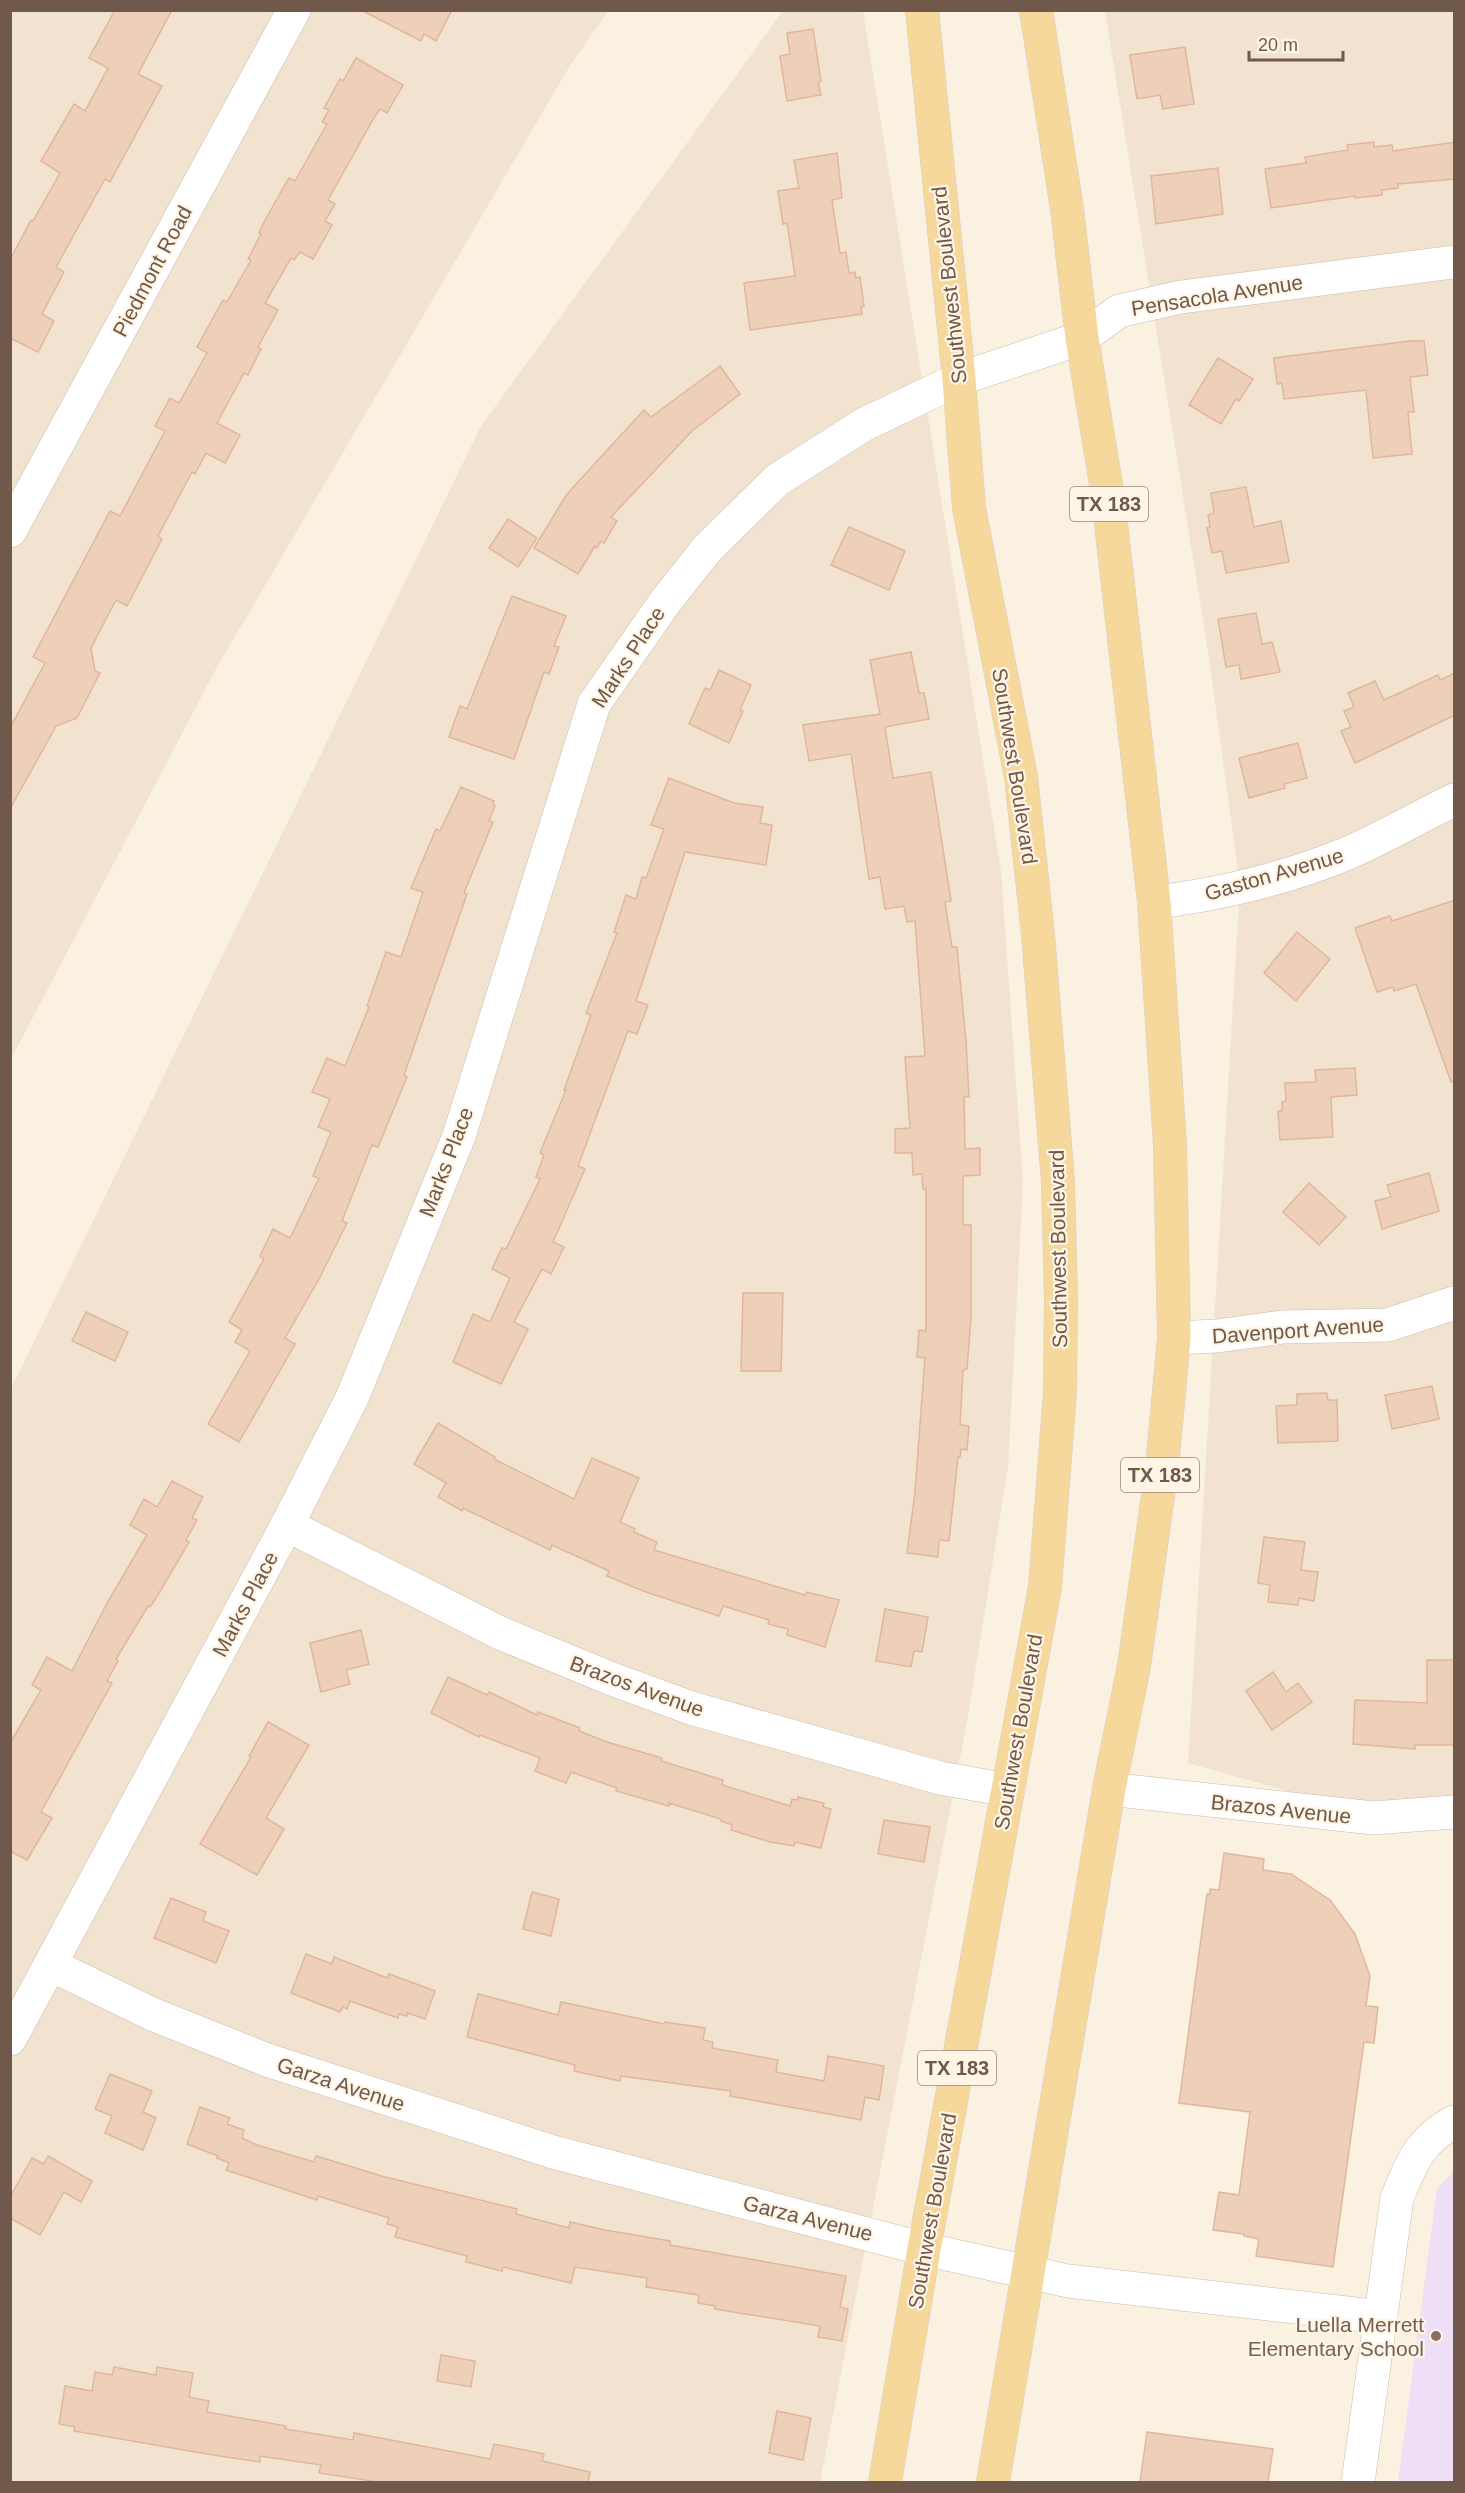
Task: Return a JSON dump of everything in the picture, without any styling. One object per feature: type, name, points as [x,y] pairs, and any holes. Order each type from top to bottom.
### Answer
[{"type":"main road","name":"Southwest Boulevard","points":[[885,2482],[924,2249],[1045,1587],[1060,1392],[1061,1298],[1058,1182],[1038,935],[1021,777],[969,508],[959,379],[922,10]]},
{"type":"main road","name":"TX 183","points":[[993,2482],[1109,1789],[1134,1666],[1162,1467],[1174,1338],[1170,1145],[1154,902],[1108,497],[1082,338],[1067,209],[1036,10]]},
{"type":"street","name":"Piedmont Road","points":[[10,531],[294,10]]},
{"type":"street","name":"Pensacola Avenue","points":[[959,379],[1082,338],[1119,311],[1181,297],[1455,262]]},
{"type":"street","name":"Marks Place","points":[[10,2039],[287,1525],[352,1398],[459,1136],[594,704],[665,602],[707,549],[777,480],[863,425],[959,379]]},
{"type":"street","name":"Gaston Avenue","points":[[1154,902],[1185,899],[1295,871],[1348,853],[1455,800]]},
{"type":"street","name":"Davenport Avenue","points":[[1174,1338],[1217,1336],[1283,1327],[1388,1325],[1455,1303]]},
{"type":"street","name":"Brazos Avenue","points":[[287,1525],[500,1633],[612,1679],[691,1708],[928,1775],[1008,1790]]},
{"type":"street","name":"Brazos Avenue","points":[[1109,1789],[1373,1818],[1455,1812]]},
{"type":"street","name":"Garza Avenue","points":[[51,1965],[152,2014],[279,2064],[553,2152],[924,2249],[1068,2281],[1381,2317]]},
{"type":"street","points":[[1358,2482],[1397,2198],[1413,2159],[1436,2132],[1455,2122]]},
{"type":"shaded area","points":[[11,11],[608,11],[568,69],[216,669],[11,1059]]},
{"type":"shaded area","points":[[783,11],[863,11],[1001,872],[1023,1182],[1008,1467],[967,1722],[820,2482],[11,2482],[10,1391],[481,426]]},
{"type":"shaded area","points":[[1105,11],[1454,11],[1454,1798],[1326,1802],[1188,1763],[1240,886],[1208,651]]},
{"type":"shaded area","name":"Luella Merrett Elementary School","points":[[1454,2171],[1454,2482],[1398,2482],[1437,2189]]},
{"type":"building","points":[[115,10],[172,10],[138,74],[162,86],[110,182],[105,179],[56,267],[64,272],[42,314],[54,321],[38,352],[10,338],[10,260],[60,173],[41,161],[74,104],[85,111],[108,68],[89,58]]},
{"type":"building","points":[[361,10],[452,10],[436,41],[424,34],[421,41]]},
{"type":"building","points":[[813,29],[821,95],[787,101],[780,56],[790,54],[787,33]]},
{"type":"building","points":[[1185,47],[1194,104],[1163,109],[1160,95],[1137,99],[1130,55]]},
{"type":"building","points":[[356,58],[403,85],[387,113],[380,109],[375,116],[328,200],[335,204],[325,221],[332,225],[313,259],[300,252],[294,260],[291,258],[265,303],[278,310],[258,347],[261,349],[248,375],[244,373],[217,423],[240,435],[225,463],[206,453],[195,474],[192,472],[158,536],[162,539],[127,606],[116,600],[91,648],[95,671],[100,673],[77,718],[56,726],[10,809],[10,728],[45,663],[33,657],[110,511],[120,516],[165,431],[155,426],[170,398],[179,403],[207,353],[197,347],[223,300],[227,302],[251,260],[248,259],[261,234],[259,233],[265,220],[289,178],[295,181],[327,124],[322,122],[329,110],[324,108],[340,79],[343,81]]},
{"type":"building","points":[[1374,142],[1374,147],[1392,145],[1393,151],[1455,142],[1455,179],[1398,184],[1398,188],[1382,190],[1382,195],[1355,198],[1355,196],[1271,208],[1265,169],[1306,163],[1305,157],[1348,150],[1347,145]]},
{"type":"building","points":[[837,153],[842,198],[832,200],[840,253],[846,252],[849,273],[855,272],[856,278],[860,277],[864,306],[861,307],[862,314],[750,330],[744,283],[795,276],[787,223],[783,224],[778,191],[799,188],[794,160]]},
{"type":"building","points":[[1218,168],[1223,214],[1156,224],[1151,176]]},
{"type":"building","points":[[1424,341],[1428,375],[1410,377],[1414,412],[1408,412],[1412,454],[1373,458],[1366,390],[1284,399],[1282,383],[1277,384],[1274,358]]},
{"type":"building","points":[[1218,358],[1253,379],[1239,401],[1236,399],[1221,424],[1189,405]]},
{"type":"building","points":[[720,366],[740,394],[692,431],[611,517],[617,521],[604,543],[601,541],[597,548],[595,546],[578,574],[534,548],[567,494],[644,410],[651,417]]},
{"type":"building","points":[[1246,487],[1254,527],[1281,521],[1289,562],[1226,573],[1222,551],[1212,553],[1207,528],[1210,527],[1208,515],[1214,513],[1211,493]]},
{"type":"building","points":[[508,519],[537,538],[518,567],[489,548]]},
{"type":"building","points":[[849,527],[905,551],[889,590],[831,565]]},
{"type":"building","points":[[512,596],[566,616],[554,646],[559,647],[549,674],[544,672],[514,759],[449,737],[460,706],[467,709]]},
{"type":"building","points":[[1256,613],[1262,644],[1272,642],[1280,672],[1241,679],[1239,665],[1226,667],[1218,619]]},
{"type":"building","points":[[911,652],[919,693],[924,693],[929,719],[885,727],[893,778],[931,772],[951,901],[945,902],[952,947],[957,947],[966,1041],[969,1097],[964,1097],[965,1149],[980,1148],[980,1175],[963,1176],[963,1225],[971,1225],[971,1317],[967,1369],[963,1370],[960,1425],[969,1426],[967,1450],[961,1449],[960,1457],[958,1457],[949,1541],[939,1540],[938,1557],[907,1553],[915,1492],[925,1358],[917,1357],[919,1330],[926,1331],[926,1189],[923,1189],[922,1174],[913,1175],[912,1153],[895,1153],[895,1129],[910,1128],[905,1057],[925,1056],[915,921],[907,922],[904,906],[885,909],[880,877],[869,879],[851,754],[809,761],[803,725],[880,714],[870,660]]},
{"type":"building","points":[[719,670],[751,685],[729,743],[689,724],[705,688],[710,690]]},
{"type":"building","points":[[1455,673],[1455,715],[1355,763],[1341,731],[1351,727],[1344,711],[1354,707],[1348,693],[1375,681],[1384,700],[1438,675],[1440,680]]},
{"type":"building","points":[[1298,743],[1307,778],[1284,784],[1285,788],[1249,798],[1239,758]]},
{"type":"building","points":[[669,778],[734,803],[763,807],[760,823],[772,825],[766,865],[685,852],[636,1001],[648,1005],[637,1034],[628,1031],[578,1166],[585,1169],[553,1242],[564,1247],[551,1274],[542,1269],[514,1322],[528,1329],[501,1384],[453,1362],[473,1314],[490,1322],[510,1278],[492,1269],[502,1248],[506,1249],[540,1179],[536,1177],[544,1155],[540,1153],[566,1090],[564,1090],[591,1015],[586,1013],[617,933],[614,932],[626,895],[636,899],[642,877],[646,878],[664,829],[651,825]]},
{"type":"building","points":[[461,787],[494,801],[495,806],[489,821],[493,822],[464,893],[467,894],[404,1075],[407,1077],[378,1147],[372,1145],[342,1221],[347,1223],[319,1279],[285,1338],[295,1344],[239,1442],[208,1424],[250,1351],[235,1342],[242,1330],[229,1322],[264,1259],[260,1256],[273,1229],[290,1238],[319,1178],[313,1176],[331,1132],[318,1127],[330,1099],[312,1092],[327,1058],[345,1066],[369,1007],[367,1006],[386,952],[401,957],[423,892],[411,888],[436,829],[440,831]]},
{"type":"building","points":[[1455,900],[1455,1081],[1451,1082],[1416,984],[1394,991],[1393,987],[1377,992],[1355,928],[1390,916],[1392,921]]},
{"type":"building","points":[[1297,932],[1330,959],[1296,1001],[1264,973]]},
{"type":"building","points":[[1355,1068],[1357,1095],[1331,1097],[1333,1137],[1280,1140],[1278,1111],[1282,1111],[1282,1102],[1286,1101],[1285,1083],[1316,1082],[1315,1070]]},
{"type":"building","points":[[1429,1173],[1439,1211],[1382,1229],[1375,1201],[1391,1197],[1387,1185]]},
{"type":"building","points":[[1309,1183],[1346,1217],[1319,1245],[1283,1212]]},
{"type":"building","points":[[743,1293],[783,1293],[781,1371],[741,1371]]},
{"type":"building","points":[[86,1312],[128,1332],[115,1361],[72,1341]]},
{"type":"building","points":[[1432,1386],[1439,1419],[1392,1429],[1385,1395]]},
{"type":"building","points":[[1327,1393],[1328,1400],[1337,1400],[1338,1441],[1278,1443],[1276,1406],[1297,1405],[1297,1394]]},
{"type":"building","points":[[438,1423],[495,1457],[494,1459],[574,1499],[592,1458],[639,1478],[620,1522],[635,1529],[634,1532],[657,1542],[654,1550],[805,1595],[807,1592],[839,1600],[825,1647],[787,1635],[788,1629],[768,1624],[769,1620],[723,1606],[719,1616],[643,1591],[607,1576],[609,1571],[552,1545],[550,1550],[463,1508],[462,1511],[438,1497],[446,1483],[414,1464]]},
{"type":"building","points":[[172,1481],[203,1497],[192,1518],[197,1520],[186,1540],[189,1542],[116,1659],[118,1661],[107,1681],[112,1683],[41,1812],[52,1818],[27,1860],[10,1851],[10,1743],[41,1690],[32,1685],[47,1657],[72,1671],[107,1603],[147,1535],[130,1525],[144,1499],[157,1507]]},
{"type":"building","points":[[1264,1537],[1305,1542],[1301,1570],[1318,1572],[1314,1601],[1299,1598],[1298,1605],[1268,1602],[1270,1585],[1258,1583]]},
{"type":"building","points":[[885,1609],[928,1617],[922,1652],[914,1651],[911,1667],[876,1661]]},
{"type":"building","points":[[361,1630],[369,1664],[346,1670],[350,1684],[321,1692],[310,1643]]},
{"type":"building","points":[[1427,1660],[1455,1660],[1455,1745],[1415,1745],[1415,1749],[1353,1744],[1355,1700],[1427,1703]]},
{"type":"building","points":[[1273,1672],[1286,1692],[1298,1683],[1312,1702],[1272,1730],[1246,1691]]},
{"type":"building","points":[[448,1677],[487,1695],[489,1692],[537,1715],[538,1712],[580,1728],[579,1731],[607,1742],[662,1758],[661,1761],[723,1780],[722,1785],[790,1806],[792,1799],[798,1800],[798,1797],[824,1803],[823,1807],[831,1809],[821,1848],[795,1842],[794,1846],[770,1842],[731,1830],[732,1825],[721,1819],[669,1803],[669,1806],[616,1791],[617,1788],[571,1772],[566,1783],[535,1771],[540,1758],[480,1735],[479,1737],[431,1713]]},
{"type":"building","points":[[268,1722],[309,1745],[266,1818],[284,1829],[257,1875],[200,1844],[251,1757],[249,1756]]},
{"type":"building","points":[[884,1820],[930,1827],[924,1862],[878,1854]]},
{"type":"building","points":[[1224,1853],[1264,1859],[1263,1870],[1291,1874],[1330,1900],[1355,1934],[1370,1976],[1366,2006],[1378,2007],[1374,2043],[1364,2042],[1333,2267],[1256,2256],[1259,2239],[1244,2236],[1244,2234],[1213,2230],[1219,2192],[1239,2195],[1250,2112],[1179,2103],[1207,1894],[1210,1894],[1210,1889],[1219,1890]]},
{"type":"building","points":[[532,1892],[559,1899],[551,1936],[523,1929]]},
{"type":"building","points":[[171,1898],[206,1912],[203,1921],[229,1931],[216,1963],[154,1938]]},
{"type":"building","points":[[306,1954],[332,1964],[334,1957],[387,1978],[389,1974],[435,1991],[425,2019],[408,2013],[407,2016],[399,2014],[398,2018],[350,2001],[347,2009],[343,2007],[340,2012],[291,1993]]},
{"type":"building","points":[[478,1994],[558,2015],[561,2002],[664,2024],[665,2022],[705,2028],[703,2040],[713,2042],[712,2048],[778,2060],[776,2072],[824,2081],[828,2056],[884,2066],[879,2100],[865,2097],[861,2120],[730,2096],[731,2091],[621,2076],[620,2081],[574,2071],[575,2065],[467,2037]]},
{"type":"building","points":[[110,2074],[152,2091],[143,2112],[156,2118],[143,2150],[105,2133],[112,2116],[95,2109]]},
{"type":"building","points":[[200,2107],[230,2118],[227,2124],[244,2130],[242,2138],[257,2145],[314,2162],[316,2156],[385,2177],[517,2209],[516,2214],[569,2228],[570,2222],[670,2241],[670,2245],[846,2276],[840,2307],[848,2309],[842,2341],[818,2337],[820,2326],[715,2309],[715,2306],[698,2303],[699,2295],[646,2287],[647,2278],[575,2267],[571,2283],[503,2267],[502,2271],[466,2262],[467,2256],[395,2237],[398,2227],[387,2224],[389,2218],[318,2196],[317,2200],[226,2170],[229,2163],[217,2158],[218,2156],[187,2144]]},
{"type":"building","points":[[48,2156],[92,2181],[81,2202],[64,2192],[40,2235],[10,2218],[10,2197],[32,2158],[44,2164]]},
{"type":"building","points":[[441,2355],[475,2361],[471,2387],[437,2381]]},
{"type":"building","points":[[114,2367],[156,2375],[157,2367],[193,2373],[189,2397],[209,2401],[207,2412],[286,2426],[285,2429],[353,2440],[354,2433],[490,2459],[494,2444],[544,2454],[542,2461],[590,2472],[588,2482],[378,2482],[319,2473],[321,2465],[260,2456],[260,2462],[213,2455],[74,2431],[75,2427],[59,2424],[65,2386],[92,2391],[95,2372],[112,2375]]},
{"type":"building","points":[[777,2411],[811,2418],[803,2460],[769,2453]]},
{"type":"building","points":[[1147,2432],[1273,2449],[1268,2482],[1140,2482]]},
{"type":"place","name":"Luella Merrett Elementary School","points":[[1436,2336]]}]
